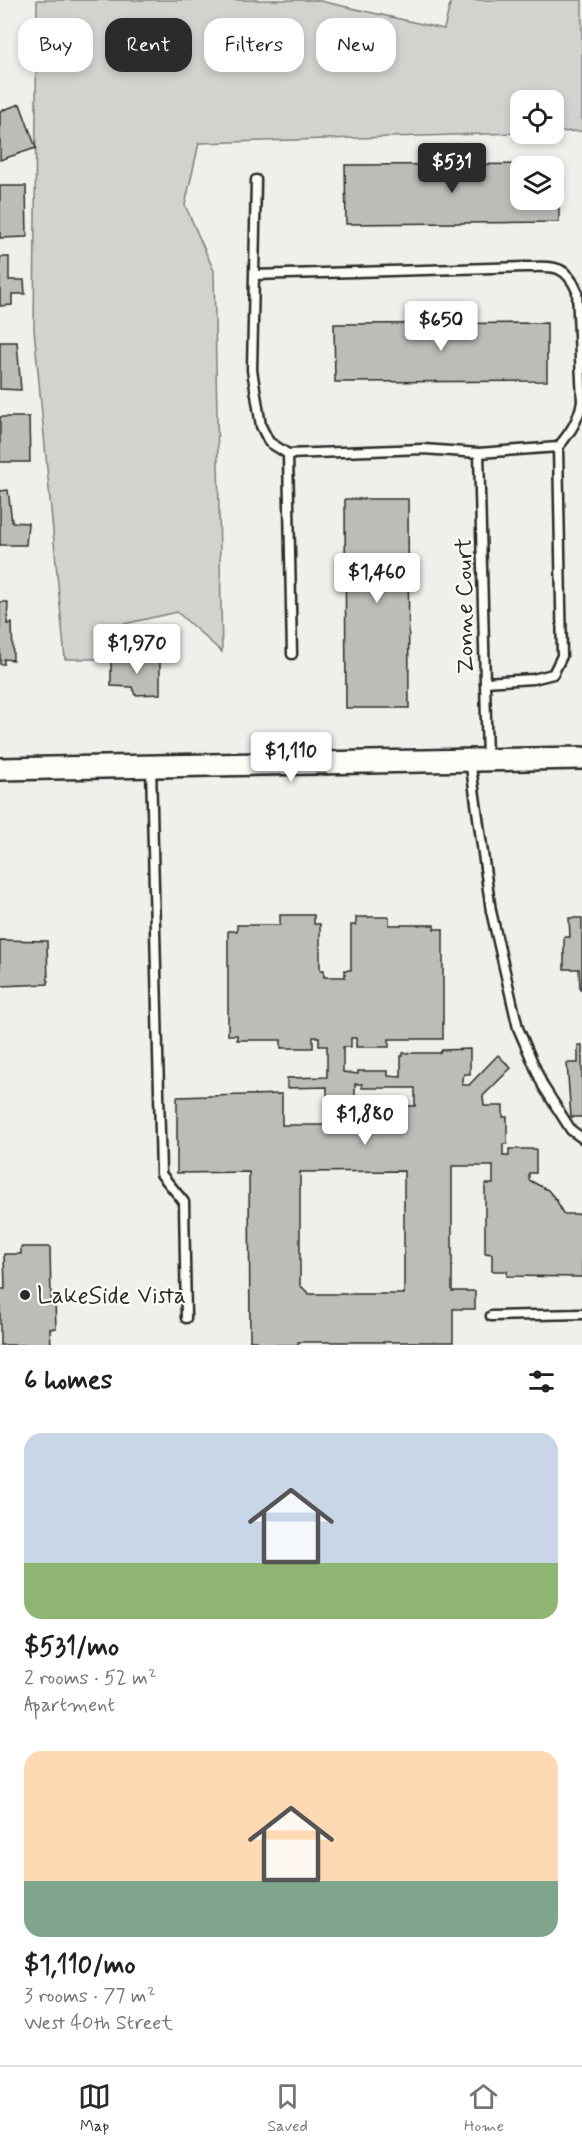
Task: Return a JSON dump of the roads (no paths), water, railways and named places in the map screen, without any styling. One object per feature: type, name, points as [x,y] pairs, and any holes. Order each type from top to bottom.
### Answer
[{"type":"street","points":[[0,769],[582,758]]},
{"type":"lane","points":[[256,180],[252,370],[261,426],[268,442],[288,454],[423,449],[479,453],[558,447]]},
{"type":"lane","points":[[254,274],[525,267],[560,269],[570,276],[577,291],[582,402],[578,418],[558,447],[562,656],[553,674],[533,680],[485,682]]},
{"type":"lane","name":"Zonne Court","points":[[479,453],[485,682],[478,760],[491,911],[518,1028],[543,1086],[571,1130],[582,1138]]},
{"type":"lane","points":[[288,454],[292,654]]},
{"type":"lane","points":[[151,766],[161,1174],[184,1202],[186,1318]]},
{"type":"lane","points":[[491,1316],[582,1314]]},
{"type":"place","name":"LakeSide Vista","points":[[25,1295]]}]
